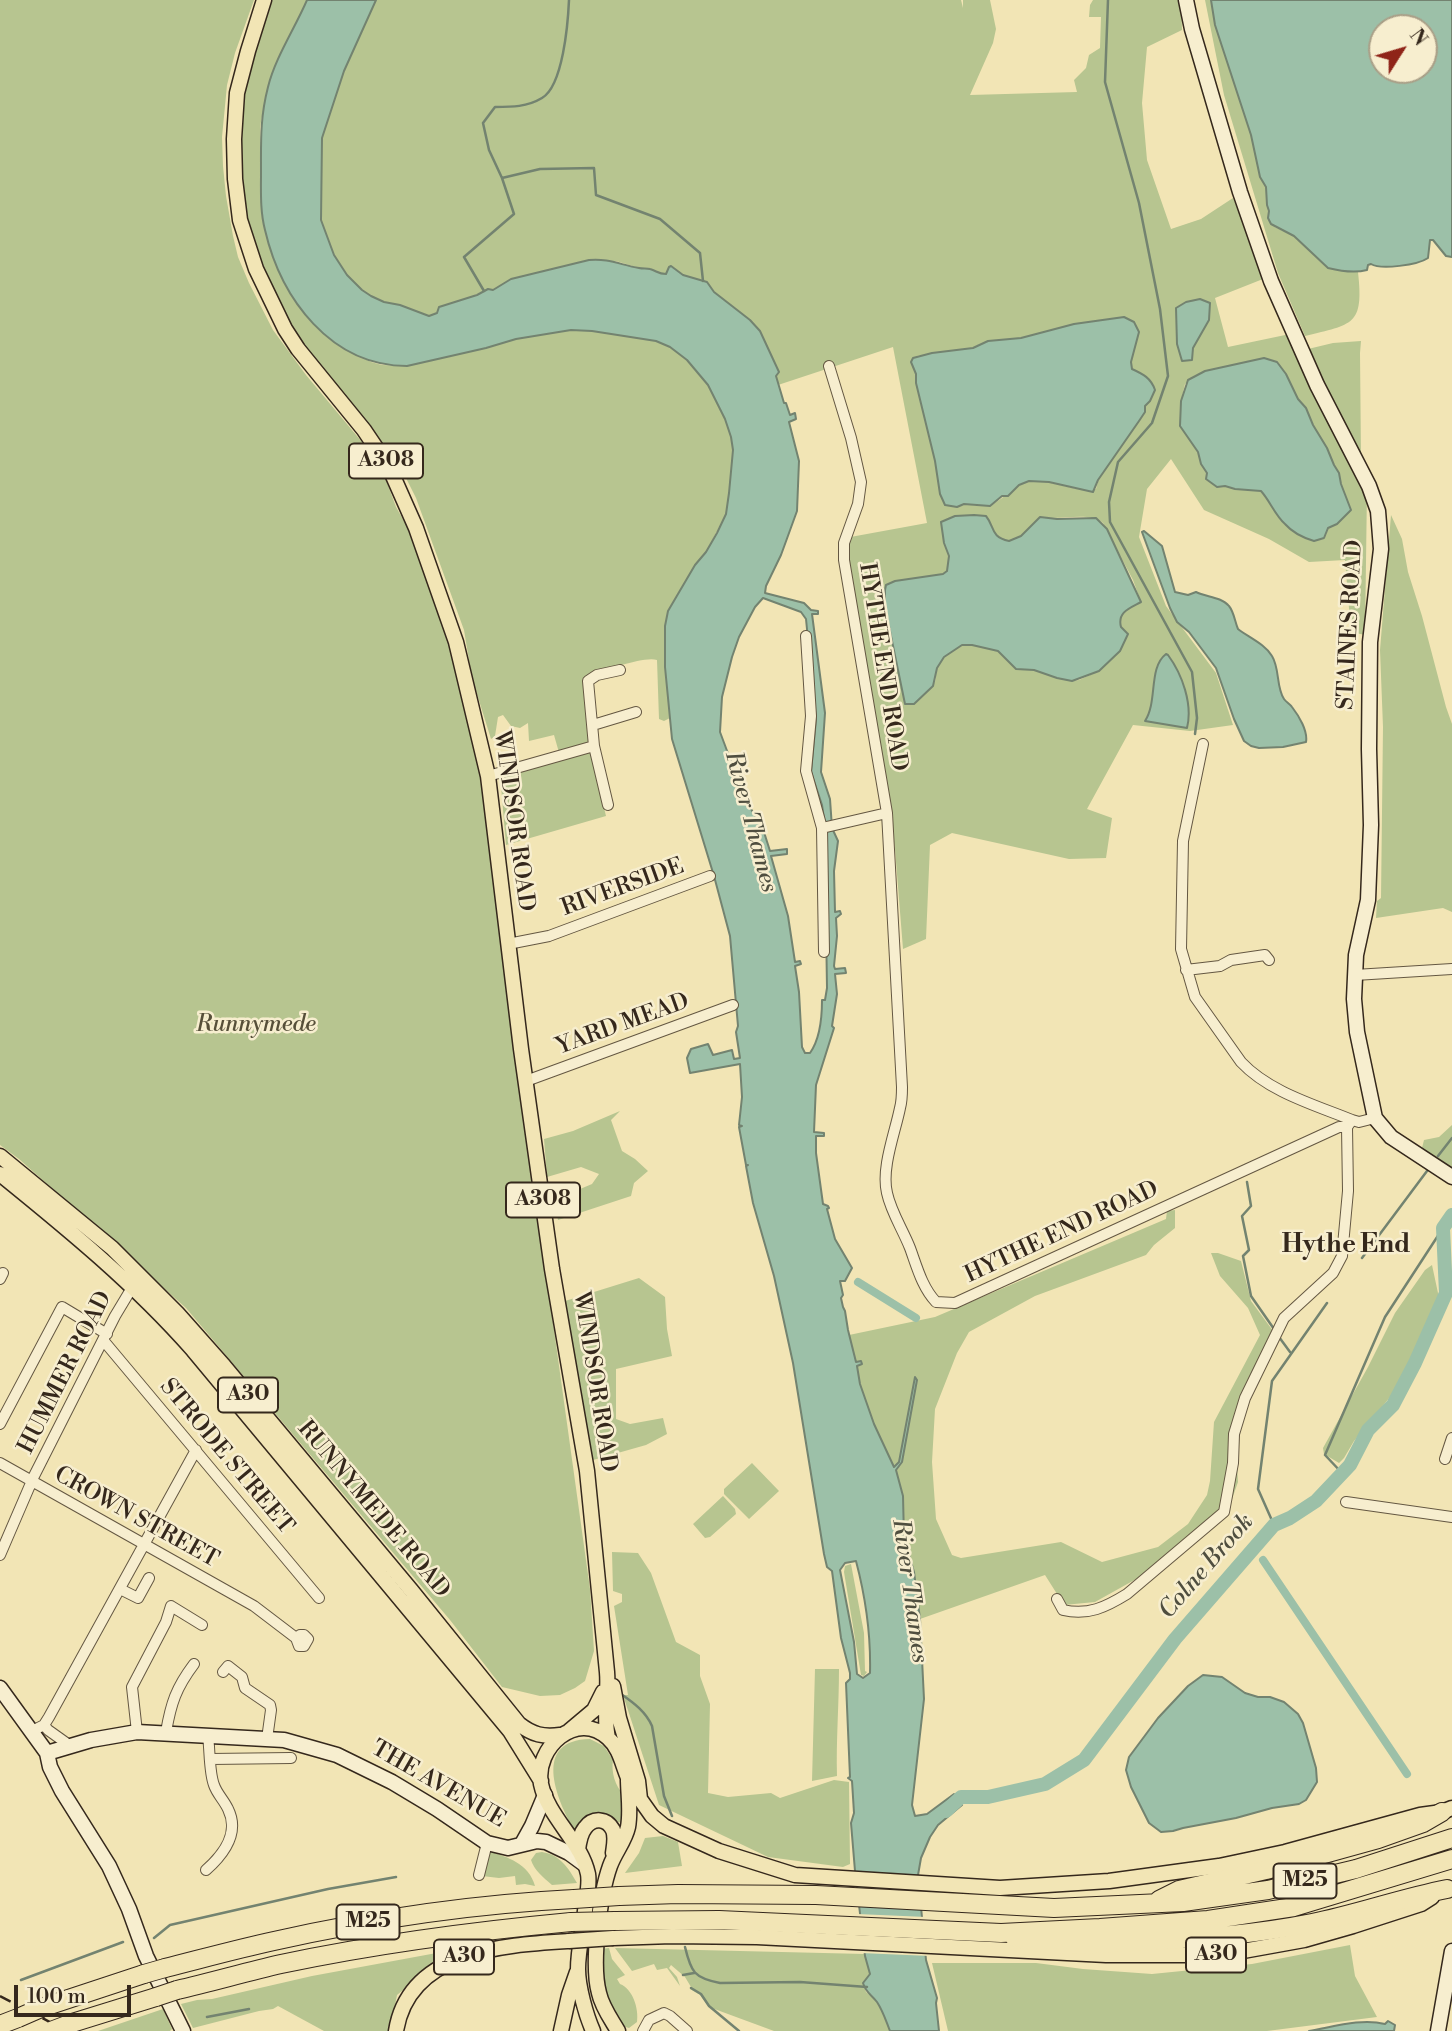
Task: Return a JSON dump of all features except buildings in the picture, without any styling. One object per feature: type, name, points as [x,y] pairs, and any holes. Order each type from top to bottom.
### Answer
[{"type":"highway","name":"M25","points":[[1152,1903],[1179,1890],[1266,1870],[1378,1839],[1423,1823],[1447,1810]]},
{"type":"highway","name":"M25","points":[[0,2025],[41,2008],[165,1968],[273,1941],[399,1917],[574,1899],[816,1886],[974,1895],[1064,1908],[1183,1902],[1268,1890],[1356,1869],[1452,1838]]},
{"type":"highway","name":"M25","points":[[51,2031],[177,1990],[278,1965],[432,1937],[571,1922],[614,1930],[695,1920],[815,1932],[975,1940],[1001,1933],[1208,1920],[1281,1909],[1452,1859]]},
{"type":"highway","name":"M25","points":[[1001,1933],[1034,1943],[1097,1944],[1239,1933],[1312,1923],[1449,1888]]},
{"type":"main road","name":"WINDSOR ROAD","points":[[264,0],[237,93],[234,139],[240,220],[256,269],[285,329],[378,449],[401,491],[456,642],[488,776],[552,1269],[587,1471],[607,1668],[608,1689],[604,1719],[608,1738]]},
{"type":"main road","name":"STAINES ROAD","points":[[1186,0],[1240,192],[1271,281],[1317,385],[1370,486],[1378,512],[1381,549],[1370,642],[1368,737],[1371,825],[1368,900],[1356,955],[1354,999],[1357,1032],[1375,1118]]},
{"type":"main road","points":[[1375,1118],[1391,1137],[1452,1177]]},
{"type":"main road","name":"RUNNYMEDE ROAD","points":[[0,1156],[112,1248],[177,1313],[411,1590],[519,1724],[537,1735],[547,1737],[564,1733]]},
{"type":"main road","name":"RUNNYMEDE ROAD","points":[[0,1174],[85,1243],[133,1286],[177,1331],[510,1731],[543,1788]]},
{"type":"main road","name":"WINDSOR ROAD","points":[[543,1788],[544,1759],[548,1748],[594,1710],[604,1686],[607,1668]]},
{"type":"main road","points":[[607,1668],[638,1781],[640,1799]]},
{"type":"main road","points":[[0,1688],[38,1728],[62,1791],[121,1889],[146,1956],[183,2031]]},
{"type":"main road","name":"A30","points":[[564,1733],[584,1729],[596,1731],[608,1738]]},
{"type":"main road","name":"THE AVENUE","points":[[47,1753],[69,1745],[136,1732],[298,1743],[354,1763],[392,1782],[486,1843],[508,1848],[546,1842],[569,1853],[586,1871]]},
{"type":"main road","points":[[608,1738],[616,1747],[628,1779],[640,1799],[652,1816],[664,1826],[707,1846],[795,1875],[816,1886]]},
{"type":"main road","points":[[609,1871],[628,1826],[628,1779]]},
{"type":"main road","name":"A30","points":[[543,1788],[578,1850],[586,1871]]},
{"type":"main road","name":"THE AVENUE","points":[[522,1844],[532,1826],[543,1788]]},
{"type":"main road","points":[[974,1895],[1000,1888],[1110,1881],[1219,1866],[1285,1852],[1447,1810]]},
{"type":"main road","points":[[578,1850],[583,1829],[595,1820],[602,1820],[615,1833],[596,1949],[596,1973],[601,2001],[618,2031]]},
{"type":"main road","points":[[561,2031],[569,1994],[578,1970],[586,1871]]},
{"type":"main road","name":"A30","points":[[975,1940],[1131,1956],[1221,1955],[1304,1940],[1353,1926],[1421,1903],[1449,1888]]},
{"type":"main road","name":"A30","points":[[396,2031],[403,2006],[413,1990],[431,1973],[450,1962],[499,1947],[569,1941],[614,1930]]},
{"type":"main road","points":[[1443,2029],[1452,1951]]},
{"type":"main road","points":[[578,1970],[593,2031]]},
{"type":"street","name":"HYTHE END ROAD","points":[[829,366],[861,482],[858,504],[844,543],[844,560],[887,813],[902,1087],[885,1179],[886,1192],[929,1295],[936,1301],[955,1303],[1350,1124]]},
{"type":"street","points":[[806,636],[811,716],[806,771],[822,828],[824,952]]},
{"type":"street","points":[[608,805],[594,746],[589,681],[597,675],[620,670]]},
{"type":"street","points":[[593,725],[636,712]]},
{"type":"street","points":[[1203,744],[1183,841],[1181,946],[1195,997],[1250,1071],[1288,1094],[1350,1124],[1375,1118]]},
{"type":"street","points":[[488,776],[594,746]]},
{"type":"street","points":[[822,828],[887,813]]},
{"type":"street","name":"RIVERSIDE","points":[[508,944],[549,936],[710,876]]},
{"type":"street","points":[[1186,970],[1220,966],[1231,960],[1265,955],[1269,960]]},
{"type":"street","points":[[1355,975],[1452,969]]},
{"type":"street","name":"YARD MEAD","points":[[526,1081],[733,1005]]},
{"type":"street","points":[[1057,1600],[1063,1610],[1076,1613],[1095,1611],[1110,1604],[1127,1594],[1224,1512],[1233,1463],[1234,1434],[1245,1398],[1284,1318],[1332,1273],[1342,1256],[1350,1124]]},
{"type":"street","name":"HUMMER ROAD","points":[[0,1555],[32,1482],[133,1286]]},
{"type":"street","name":"STRODE STREET","points":[[0,1424],[62,1307],[105,1337],[319,1598]]},
{"type":"street","points":[[1445,1459],[1452,1438]]},
{"type":"street","points":[[69,1745],[48,1730],[38,1728],[120,1589],[196,1450]]},
{"type":"street","name":"CROWN STREET","points":[[0,1463],[254,1606],[296,1639]]},
{"type":"street","points":[[1346,1502],[1452,1517]]},
{"type":"street","points":[[120,1589],[138,1598],[149,1578]]},
{"type":"street","points":[[136,1732],[132,1687],[166,1622],[171,1606],[202,1625]]},
{"type":"street","points":[[166,1732],[179,1684],[194,1664]]},
{"type":"street","points":[[223,1672],[228,1666],[242,1677],[245,1688],[270,1705],[267,1739]]},
{"type":"street","points":[[206,1870],[224,1851],[232,1830],[230,1812],[213,1784],[208,1736]]},
{"type":"street","points":[[211,1759],[291,1758]]},
{"type":"street","points":[[478,1875],[486,1843]]},
{"type":"street","points":[[632,2031],[644,2027],[658,2014],[666,2014],[687,2031]]},
{"type":"green space","name":"Runnymede","points":[[0,0],[254,0],[227,85],[222,137],[226,196],[238,257],[273,330],[306,375],[362,442],[385,477],[396,507],[417,544],[453,654],[486,799],[520,1085],[590,1589],[594,1651],[585,1681],[560,1695],[540,1696],[502,1687],[450,1620],[186,1308],[0,1145]]},
{"type":"green space","points":[[270,0],[307,0],[268,86],[260,127],[261,209],[330,339],[371,362],[407,366],[516,339],[571,330],[656,341],[670,347],[699,373],[725,419],[733,450],[726,514],[706,552],[695,565],[665,642],[670,718],[664,721],[659,719],[657,660],[635,662],[593,674],[586,677],[583,685],[593,725],[597,779],[606,816],[506,845],[500,774],[560,756],[554,735],[529,741],[528,723],[520,728],[511,726],[503,715],[498,717],[495,736],[491,739],[472,678],[464,630],[416,498],[396,458],[394,462],[370,426],[296,337],[272,294],[248,228],[239,172],[243,88]]},
{"type":"green space","points":[[376,0],[961,0],[963,8],[963,0],[990,0],[996,29],[993,43],[970,95],[1077,92],[1074,80],[1086,68],[1089,55],[1100,48],[1101,17],[1089,17],[1093,0],[1181,0],[1182,30],[1147,47],[1142,103],[1147,160],[1171,229],[1201,219],[1233,198],[1260,263],[1263,279],[1215,298],[1228,347],[1290,334],[1367,489],[1365,635],[1351,632],[1345,560],[1309,562],[1269,539],[1204,510],[1171,459],[1147,489],[1139,537],[1166,606],[1216,673],[1233,725],[1190,731],[1133,725],[1087,809],[1112,818],[1106,858],[1069,859],[952,833],[930,845],[926,939],[903,949],[895,849],[845,538],[927,523],[893,347],[778,385],[776,376],[779,371],[760,331],[714,292],[707,282],[683,275],[671,266],[666,274],[616,261],[546,271],[511,279],[500,287],[488,289],[429,316],[371,296],[347,275],[334,256],[321,220],[322,138],[344,71]],"holes":[[[1124,317],[1139,332],[1132,369],[1147,377],[1150,401],[1107,466],[1096,489],[1030,481],[993,504],[985,506],[960,506],[940,494],[916,383],[917,356],[973,348],[988,341],[1021,338],[1074,324]],[[1264,358],[1277,362],[1286,374],[1339,473],[1340,484],[1351,510],[1337,524],[1328,528],[1326,535],[1310,540],[1284,524],[1261,491],[1235,489],[1225,485],[1217,487],[1180,426],[1185,384],[1205,371]],[[1040,517],[1082,517],[1097,519],[1103,523],[1133,580],[1141,602],[1125,611],[1121,618],[1121,627],[1128,633],[1099,671],[1072,681],[1034,670],[1016,668],[998,651],[962,645],[944,657],[937,668],[935,682],[905,704],[885,607],[895,581],[943,574],[947,571],[949,556],[989,520],[993,531],[1001,538],[1009,541],[1021,536]],[[1168,655],[1185,690],[1188,709],[1186,727],[1146,720]]]},
{"type":"green space","points":[[1205,0],[1211,0],[1215,25],[1251,135],[1260,176],[1266,187],[1268,218],[1275,227],[1294,236],[1328,268],[1358,272],[1357,313],[1344,325],[1305,336],[1278,273],[1224,95]]},
{"type":"green space","points":[[1361,341],[1361,461],[1308,349],[1333,343]]},
{"type":"green space","points":[[1391,515],[1402,539],[1408,572],[1452,724],[1452,912],[1443,908],[1376,918],[1377,901],[1381,898],[1383,727],[1380,650]]},
{"type":"green space","points":[[620,1111],[611,1120],[622,1151],[648,1171],[634,1183],[631,1196],[558,1220],[554,1200],[592,1184],[599,1174],[581,1167],[547,1177],[544,1139],[573,1131]]},
{"type":"green space","points":[[1452,1125],[1452,1167],[1422,1148],[1424,1140],[1439,1137]]},
{"type":"green space","points":[[1175,1210],[1175,1228],[1146,1255],[1035,1296],[969,1332],[957,1353],[935,1409],[932,1462],[936,1519],[952,1555],[961,1558],[1061,1542],[1102,1562],[1158,1547],[1188,1524],[1207,1495],[1214,1422],[1260,1335],[1248,1308],[1220,1276],[1211,1253],[1241,1261],[1251,1301],[1276,1335],[1249,1392],[1235,1434],[1238,1482],[1231,1502],[1147,1573],[1095,1602],[1064,1605],[1045,1575],[920,1619],[914,1572],[904,1538],[903,1496],[896,1470],[902,1462],[917,1380],[915,1378],[899,1462],[894,1467],[874,1424],[860,1384],[857,1365],[861,1362],[856,1362],[849,1335],[935,1317],[1166,1219],[1167,1211]]},
{"type":"green space","points":[[1432,1265],[1439,1301],[1435,1317],[1404,1380],[1339,1463],[1324,1454],[1323,1448],[1395,1313],[1425,1270]]},
{"type":"green space","points":[[639,1278],[665,1297],[672,1356],[616,1369],[616,1419],[630,1424],[663,1418],[667,1434],[646,1445],[593,1460],[565,1301]]},
{"type":"green space","points":[[752,1463],[779,1491],[749,1519],[724,1494],[724,1489]]},
{"type":"green space","points":[[723,1496],[735,1509],[736,1514],[710,1537],[705,1538],[693,1524]]},
{"type":"green space","points":[[612,1552],[638,1553],[651,1573],[676,1642],[700,1655],[700,1676],[710,1704],[708,1793],[728,1797],[771,1793],[780,1798],[834,1780],[849,1782],[850,1864],[843,1867],[768,1857],[659,1805],[623,1695],[628,1695],[614,1606],[622,1602],[622,1594],[613,1591]]},
{"type":"green space","points":[[851,1564],[864,1633],[867,1672],[864,1676],[861,1675],[844,1572],[845,1566]]},
{"type":"green space","points":[[815,1669],[839,1669],[837,1776],[812,1781]]},
{"type":"green space","points":[[590,1739],[604,1746],[613,1760],[614,1779],[624,1795],[626,1823],[586,1818],[574,1830],[556,1787],[555,1760],[561,1749],[572,1742]]},
{"type":"green space","points":[[663,1836],[678,1842],[682,1866],[625,1873],[639,1853],[645,1838]]},
{"type":"green space","points":[[488,1851],[523,1867],[535,1886],[516,1885],[515,1876],[482,1876]]},
{"type":"green space","points":[[542,1852],[563,1863],[577,1883],[552,1885],[545,1879],[531,1860],[536,1853]]},
{"type":"green space","points":[[1350,1945],[1355,1976],[1377,2017],[1267,2031],[948,2031],[932,1963],[1036,1963],[1152,1974],[1252,1964]]},
{"type":"green space","points":[[609,1948],[612,1959],[625,1975],[617,1979],[632,1995],[636,2006],[637,2022],[629,2028],[619,2025],[603,1994],[601,1949]]},
{"type":"green space","points":[[615,1948],[865,1954],[870,1974],[863,1983],[866,1992],[877,2001],[890,2031],[774,2031],[709,2007],[700,1995],[690,1989],[685,1977],[671,1965],[669,1968],[677,1977],[680,1986],[667,1968],[657,1970],[654,1964],[632,1971]]},
{"type":"green space","points":[[442,1952],[444,1956],[397,1995],[390,2031],[324,2031],[278,2006],[193,2028],[181,2004],[312,1976]]},
{"type":"green space","points":[[163,2009],[172,2029],[170,2031],[98,2031]]},
{"type":"water","name":"River Thames","points":[[307,0],[376,0],[344,71],[322,138],[321,220],[334,255],[347,275],[362,290],[384,302],[429,316],[437,313],[439,307],[488,289],[493,290],[511,279],[589,260],[608,261],[663,274],[666,274],[671,266],[683,275],[707,282],[714,292],[760,331],[779,372],[776,376],[784,403],[790,415],[795,413],[796,419],[789,422],[799,461],[797,511],[765,593],[804,603],[811,610],[818,611],[818,614],[812,614],[825,713],[821,772],[830,799],[832,828],[838,841],[834,871],[835,912],[840,911],[841,914],[836,918],[834,966],[835,969],[845,968],[846,973],[835,974],[837,994],[832,1026],[834,1028],[816,1085],[814,1132],[824,1133],[824,1136],[816,1136],[823,1204],[829,1208],[827,1209],[835,1239],[852,1268],[845,1281],[840,1281],[843,1295],[841,1298],[856,1362],[861,1361],[862,1364],[857,1366],[860,1384],[874,1424],[894,1467],[899,1462],[915,1377],[917,1380],[902,1462],[896,1470],[903,1496],[904,1538],[914,1572],[920,1619],[924,1699],[912,1805],[915,1816],[927,1814],[954,1794],[962,1805],[938,1825],[930,1837],[921,1858],[918,1875],[926,1960],[937,1998],[939,2031],[890,2031],[879,2005],[863,1983],[870,1974],[865,1956],[855,1871],[851,1823],[854,1813],[852,1781],[848,1778],[846,1683],[850,1679],[850,1673],[841,1638],[832,1571],[827,1567],[824,1554],[793,1363],[746,1166],[748,1165],[739,1127],[742,1126],[739,1125],[742,1097],[740,1064],[690,1073],[687,1058],[691,1049],[708,1044],[713,1055],[732,1050],[734,1059],[740,1058],[730,936],[672,739],[665,667],[665,626],[668,611],[695,565],[706,552],[726,514],[733,450],[731,437],[708,385],[687,360],[670,347],[656,341],[571,330],[516,339],[407,366],[380,363],[355,354],[333,341],[314,324],[283,280],[263,223],[261,201],[265,98],[275,65]],"holes":[[[763,598],[801,612],[806,619],[816,720],[811,772],[822,805],[827,840],[827,988],[825,1000],[822,1000],[818,1035],[810,1053],[805,1053],[802,1047],[795,966],[801,964],[800,961],[795,962],[788,916],[771,856],[787,854],[787,849],[770,851],[763,829],[745,799],[720,732],[722,697],[732,657],[739,637]],[[856,1561],[870,1644],[870,1673],[863,1678],[857,1674],[854,1642],[840,1570],[845,1563]]]},
{"type":"water","points":[[1211,0],[1452,0],[1452,257],[1446,256],[1433,240],[1430,240],[1428,258],[1416,263],[1391,267],[1371,264],[1367,270],[1358,271],[1328,268],[1294,236],[1271,224],[1268,218],[1266,187],[1260,177],[1251,135],[1215,25]]},
{"type":"water","points":[[1200,299],[1210,303],[1209,320],[1193,348],[1192,360],[1182,361],[1177,344],[1176,308],[1186,302]]},
{"type":"water","points":[[1124,317],[1134,322],[1139,332],[1131,362],[1132,369],[1146,377],[1155,390],[1145,406],[1145,412],[1098,480],[1093,492],[1049,482],[1029,481],[990,506],[945,505],[940,494],[916,374],[911,362],[913,358],[973,348],[988,341],[1021,338],[1074,324]]},
{"type":"water","points":[[1264,358],[1277,362],[1286,374],[1339,473],[1351,510],[1337,524],[1328,528],[1324,538],[1314,541],[1291,530],[1261,491],[1217,487],[1206,479],[1207,473],[1198,452],[1180,426],[1181,401],[1188,380],[1205,371]]},
{"type":"water","points":[[955,516],[986,516],[996,534],[1009,541],[1021,536],[1040,517],[1096,518],[1107,529],[1141,602],[1123,614],[1121,627],[1128,634],[1120,651],[1099,671],[1072,681],[1034,670],[1016,669],[998,651],[962,645],[944,657],[937,668],[933,686],[914,704],[905,704],[885,607],[886,585],[947,571],[949,556],[941,522]]},
{"type":"water","points":[[1142,532],[1162,546],[1175,592],[1188,595],[1196,592],[1226,603],[1238,629],[1269,652],[1276,667],[1284,699],[1300,719],[1306,733],[1306,742],[1259,748],[1244,741],[1216,668],[1189,632],[1177,622],[1170,608]]},
{"type":"water","points":[[1166,654],[1178,671],[1185,690],[1189,709],[1187,728],[1145,721],[1149,713],[1157,668]]},
{"type":"water","points":[[1203,1675],[1222,1677],[1245,1693],[1284,1702],[1298,1714],[1316,1768],[1317,1782],[1306,1800],[1299,1804],[1161,1832],[1149,1823],[1131,1787],[1126,1770],[1129,1757],[1158,1718],[1188,1686]]},
{"type":"water","points":[[1388,2021],[1395,2025],[1394,2031],[1309,2031],[1357,2023],[1385,2024]]},
{"type":"pier","points":[[857,1914],[926,1917],[930,1956],[861,1953]]},
{"type":"waterway","points":[[484,291],[464,257],[514,214],[489,150],[483,123],[495,107],[531,103],[549,91],[560,68],[569,0]]},
{"type":"waterway","points":[[1108,0],[1105,82],[1139,203],[1160,309],[1168,376],[1152,423],[1118,462],[1109,502],[1110,522],[1192,672],[1197,718],[1195,734]]},
{"type":"waterway","points":[[502,178],[540,169],[594,168],[596,195],[660,219],[700,253],[703,281]]},
{"type":"waterway","points":[[1438,1156],[1452,1138]]},
{"type":"waterway","points":[[1362,1258],[1427,1171]]},
{"type":"waterway","points":[[1247,1182],[1251,1206],[1242,1216],[1249,1250],[1243,1256],[1251,1296],[1274,1329]]},
{"type":"waterway","name":"Colne Brook","points":[[946,1811],[961,1797],[988,1797],[1045,1784],[1084,1760],[1175,1639],[1274,1525],[1316,1501],[1350,1465],[1368,1430],[1393,1405],[1446,1293],[1443,1228],[1452,1215]]},
{"type":"waterway","points":[[1342,1473],[1325,1455],[1385,1317],[1443,1228]]},
{"type":"waterway","points":[[858,1282],[916,1318]]},
{"type":"waterway","points":[[1274,1525],[1258,1489],[1272,1381],[1327,1303]]},
{"type":"waterway","points":[[1279,1337],[1290,1352]]},
{"type":"waterway","points":[[1263,1560],[1407,1774]]},
{"type":"waterway","points":[[621,1694],[643,1712],[652,1726],[664,1796],[672,1816]]},
{"type":"waterway","points":[[154,1938],[170,1925],[328,1889],[396,1877]]},
{"type":"waterway","points":[[21,1980],[123,1942]]},
{"type":"waterway","points":[[685,1947],[695,1972],[704,1979],[720,1983],[800,1982],[867,1987]]},
{"type":"waterway","points":[[683,1975],[694,1973]]},
{"type":"waterway","points":[[691,1988],[701,1994],[709,2006],[739,2031]]},
{"type":"waterway","points":[[207,2017],[249,2009]]},
{"type":"railway","points":[[0,1996],[67,2031]]},
{"type":"district","name":"Hythe End","points":[[1346,1246]]}]
